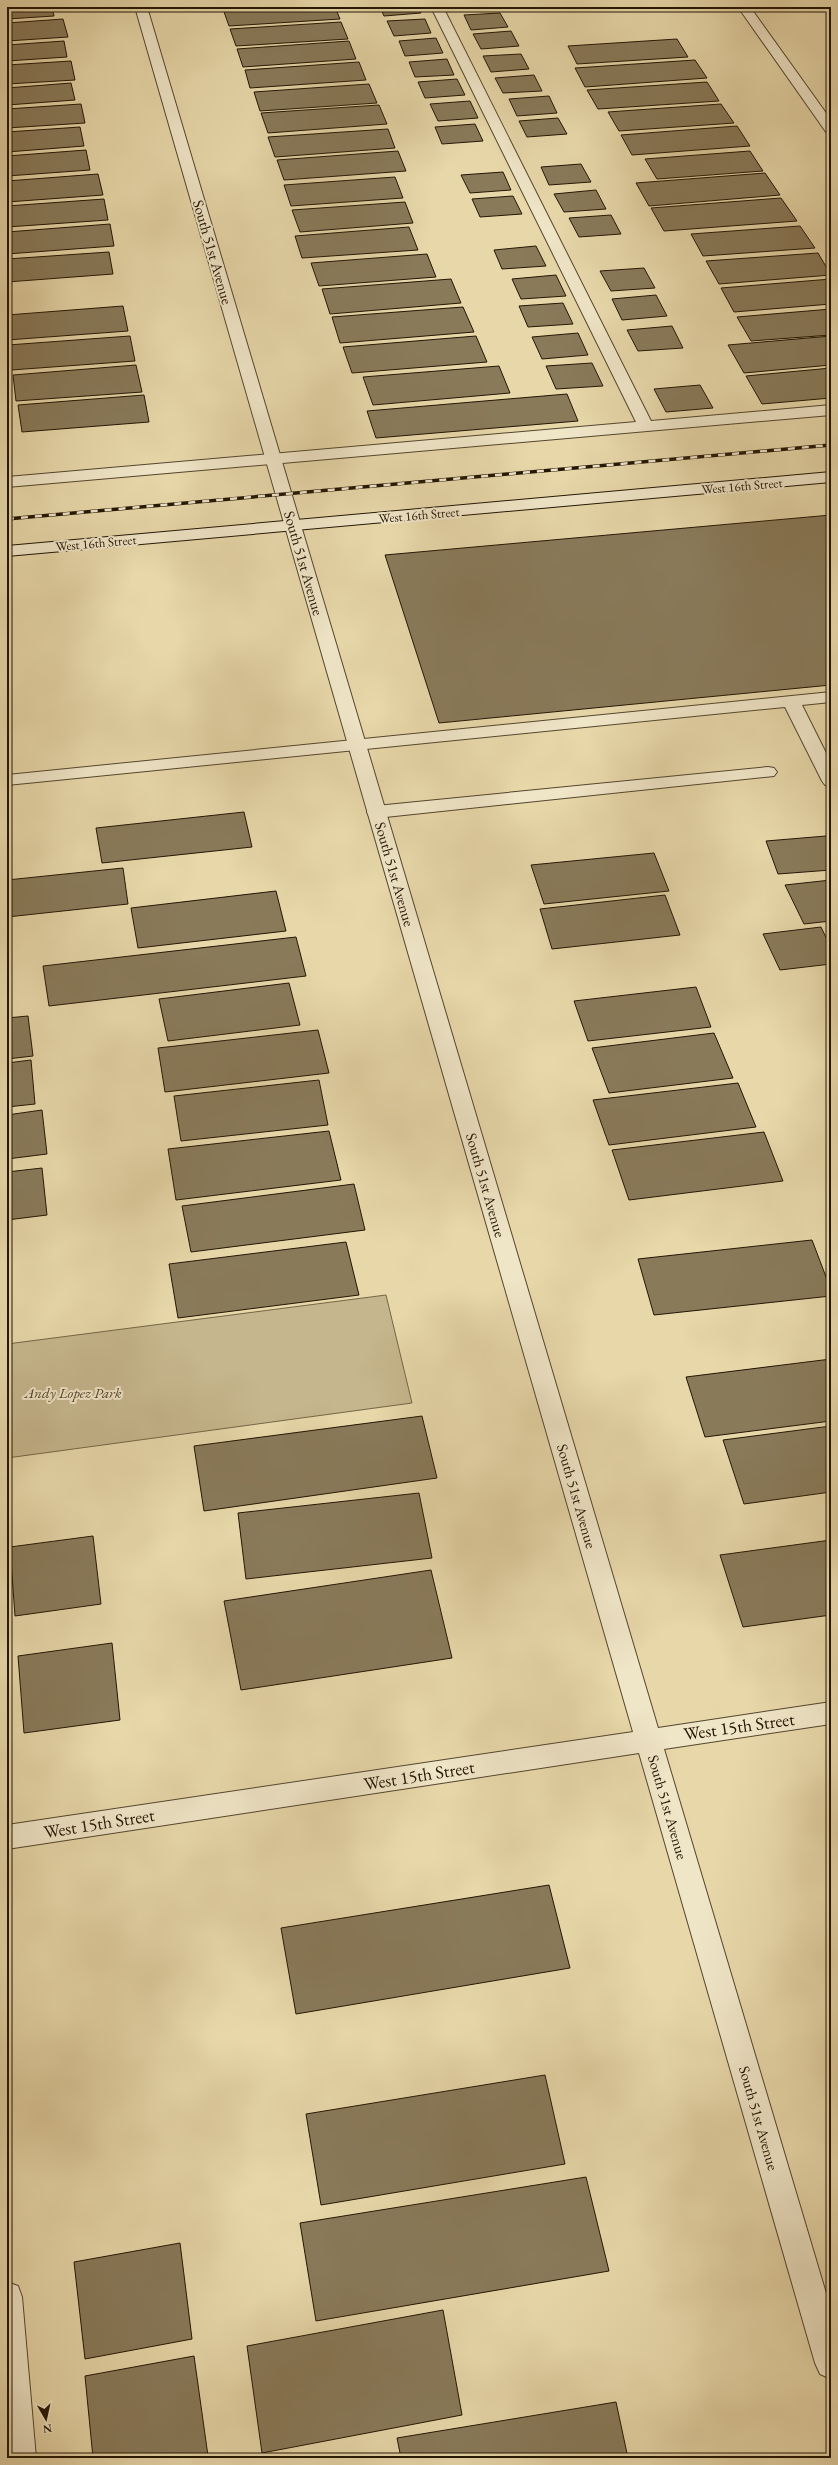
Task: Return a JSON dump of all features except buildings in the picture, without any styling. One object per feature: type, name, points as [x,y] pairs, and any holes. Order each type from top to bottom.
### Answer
[{"type":"street","name":"South 51st Avenue","points":[[141,7],[831,2363]]},
{"type":"street","points":[[437,7],[646,427]]},
{"type":"street","points":[[744,7],[831,129]]},
{"type":"street","points":[[7,482],[831,410]]},
{"type":"street","name":"West 16th Street","points":[[7,551],[831,478]]},
{"type":"street","points":[[7,780],[831,697]]},
{"type":"street","points":[[791,701],[831,781]]},
{"type":"street","points":[[376,812],[768,772]]},
{"type":"street","name":"West 15th Street","points":[[7,1837],[831,1713]]},
{"type":"street","points":[[7,2296],[20,2458]]},
{"type":"green space","name":"Andy Lopez Park","points":[[386,1295],[412,1403],[7,1458],[7,1344]]},
{"type":"railway","points":[[7,519],[831,445]]}]
